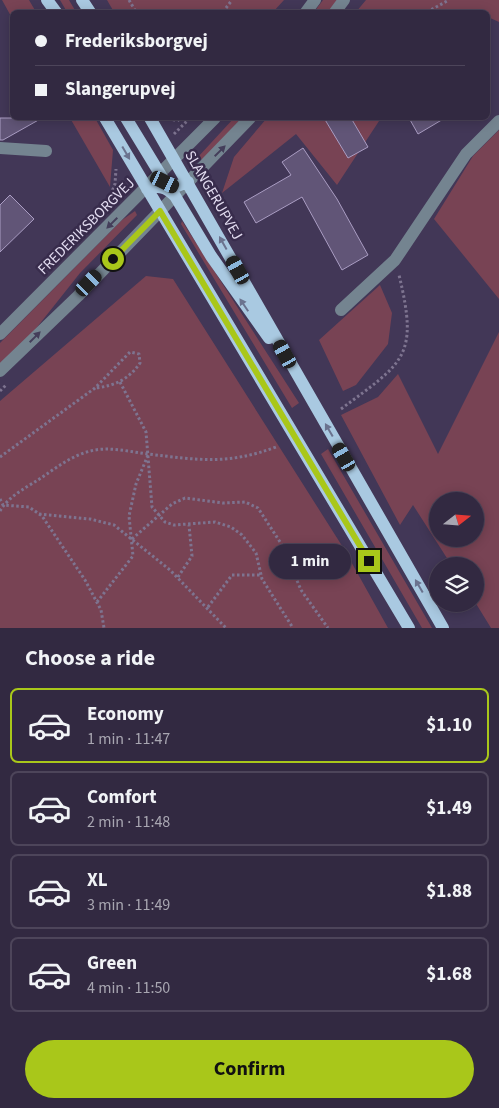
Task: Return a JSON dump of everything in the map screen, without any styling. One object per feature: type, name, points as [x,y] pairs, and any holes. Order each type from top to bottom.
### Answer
[{"type":"main road","points":[[106,120],[409,628]]},
{"type":"main road","points":[[127,120],[165,182],[175,187],[188,182]]},
{"type":"main road","name":"SLANGERUPVEJ","points":[[151,120],[443,628]]},
{"type":"main road","points":[[147,189],[156,186],[166,188],[175,196],[202,243],[252,316],[294,371]]},
{"type":"street","name":"FREDERIKSBORGVEJ","points":[[0,334],[147,189],[213,120]]},
{"type":"street","points":[[0,371],[248,120]]},
{"type":"street","points":[[341,310],[395,260],[466,154],[499,121]]},
{"type":"street","points":[[0,148],[46,151]]},
{"type":"path","points":[[431,10],[449,0]]},
{"type":"path","points":[[106,206],[116,184],[116,169]]},
{"type":"path","points":[[341,409],[388,374],[406,348],[408,320],[395,260]]},
{"type":"path","points":[[0,457],[95,388],[130,352],[139,354],[140,362],[120,382],[107,387],[95,388]]},
{"type":"path","points":[[120,382],[146,432],[152,507],[165,522],[174,525],[215,522],[231,527],[246,540],[256,553],[261,575],[294,628]]},
{"type":"path","points":[[0,511],[3,505],[70,458],[95,450],[114,450],[204,461],[228,461],[253,456],[276,447]]},
{"type":"path","points":[[97,602],[134,556],[129,516],[136,484],[148,454]]},
{"type":"path","points":[[132,539],[158,515],[185,498],[224,503],[245,502],[258,508],[282,545],[301,590],[328,628]]},
{"type":"path","points":[[0,499],[3,505]]},
{"type":"path","points":[[3,505],[29,507],[39,514],[86,580],[97,602],[104,628]]},
{"type":"path","points":[[39,514],[90,519],[114,525],[178,577],[226,628]]},
{"type":"path","points":[[178,577],[192,556],[189,525]]},
{"type":"path","points":[[208,607],[232,575],[261,575]]},
{"type":"shaded area","points":[[2,0],[29,0],[35,10],[10,10],[10,14]]},
{"type":"shaded area","points":[[60,0],[69,0],[75,10],[66,10]]},
{"type":"shaded area","points":[[107,0],[284,0],[275,10],[113,10]]},
{"type":"shaded area","points":[[323,0],[339,0],[332,10],[316,10]]},
{"type":"shaded area","points":[[366,0],[499,0],[499,22],[490,18],[490,10],[358,10]]},
{"type":"shaded area","points":[[71,120],[96,120],[113,150],[110,187]]},
{"type":"shaded area","points":[[232,120],[240,120],[203,159],[198,161],[198,157]]},
{"type":"shaded area","points":[[265,120],[380,120],[337,185],[296,134],[222,193],[234,157]]},
{"type":"shaded area","points":[[499,130],[499,299],[434,219],[473,156]]},
{"type":"shaded area","points":[[135,211],[137,215],[80,273],[34,331],[0,364],[0,343],[122,220]]},
{"type":"shaded area","points":[[182,221],[299,403],[292,408],[181,224]]},
{"type":"shaded area","points":[[146,276],[173,279],[344,549],[388,628],[0,628],[0,401]]},
{"type":"shaded area","points":[[380,285],[392,313],[388,344],[356,385],[343,391],[319,340]]},
{"type":"shaded area","points":[[499,332],[499,628],[491,628],[481,612],[484,612],[484,557],[446,557],[440,548],[484,548],[484,492],[429,492],[429,530],[413,505],[400,525],[341,415],[378,397],[398,374],[438,454]]},
{"type":"shaded area","points":[[328,449],[432,628],[422,628],[321,454]]},
{"type":"building","points":[[0,118],[38,120],[3,140],[0,140]]},
{"type":"building","points":[[325,120],[352,120],[368,147],[348,158]]},
{"type":"building","points":[[410,120],[442,120],[418,134]]},
{"type":"building","points":[[303,148],[337,199],[368,255],[342,270],[302,197],[256,223],[244,202],[291,175],[282,162]]},
{"type":"building","points":[[10,195],[34,219],[0,252],[0,205]]},
{"type":"route","points":[[113,259],[160,211],[369,561]]}]
